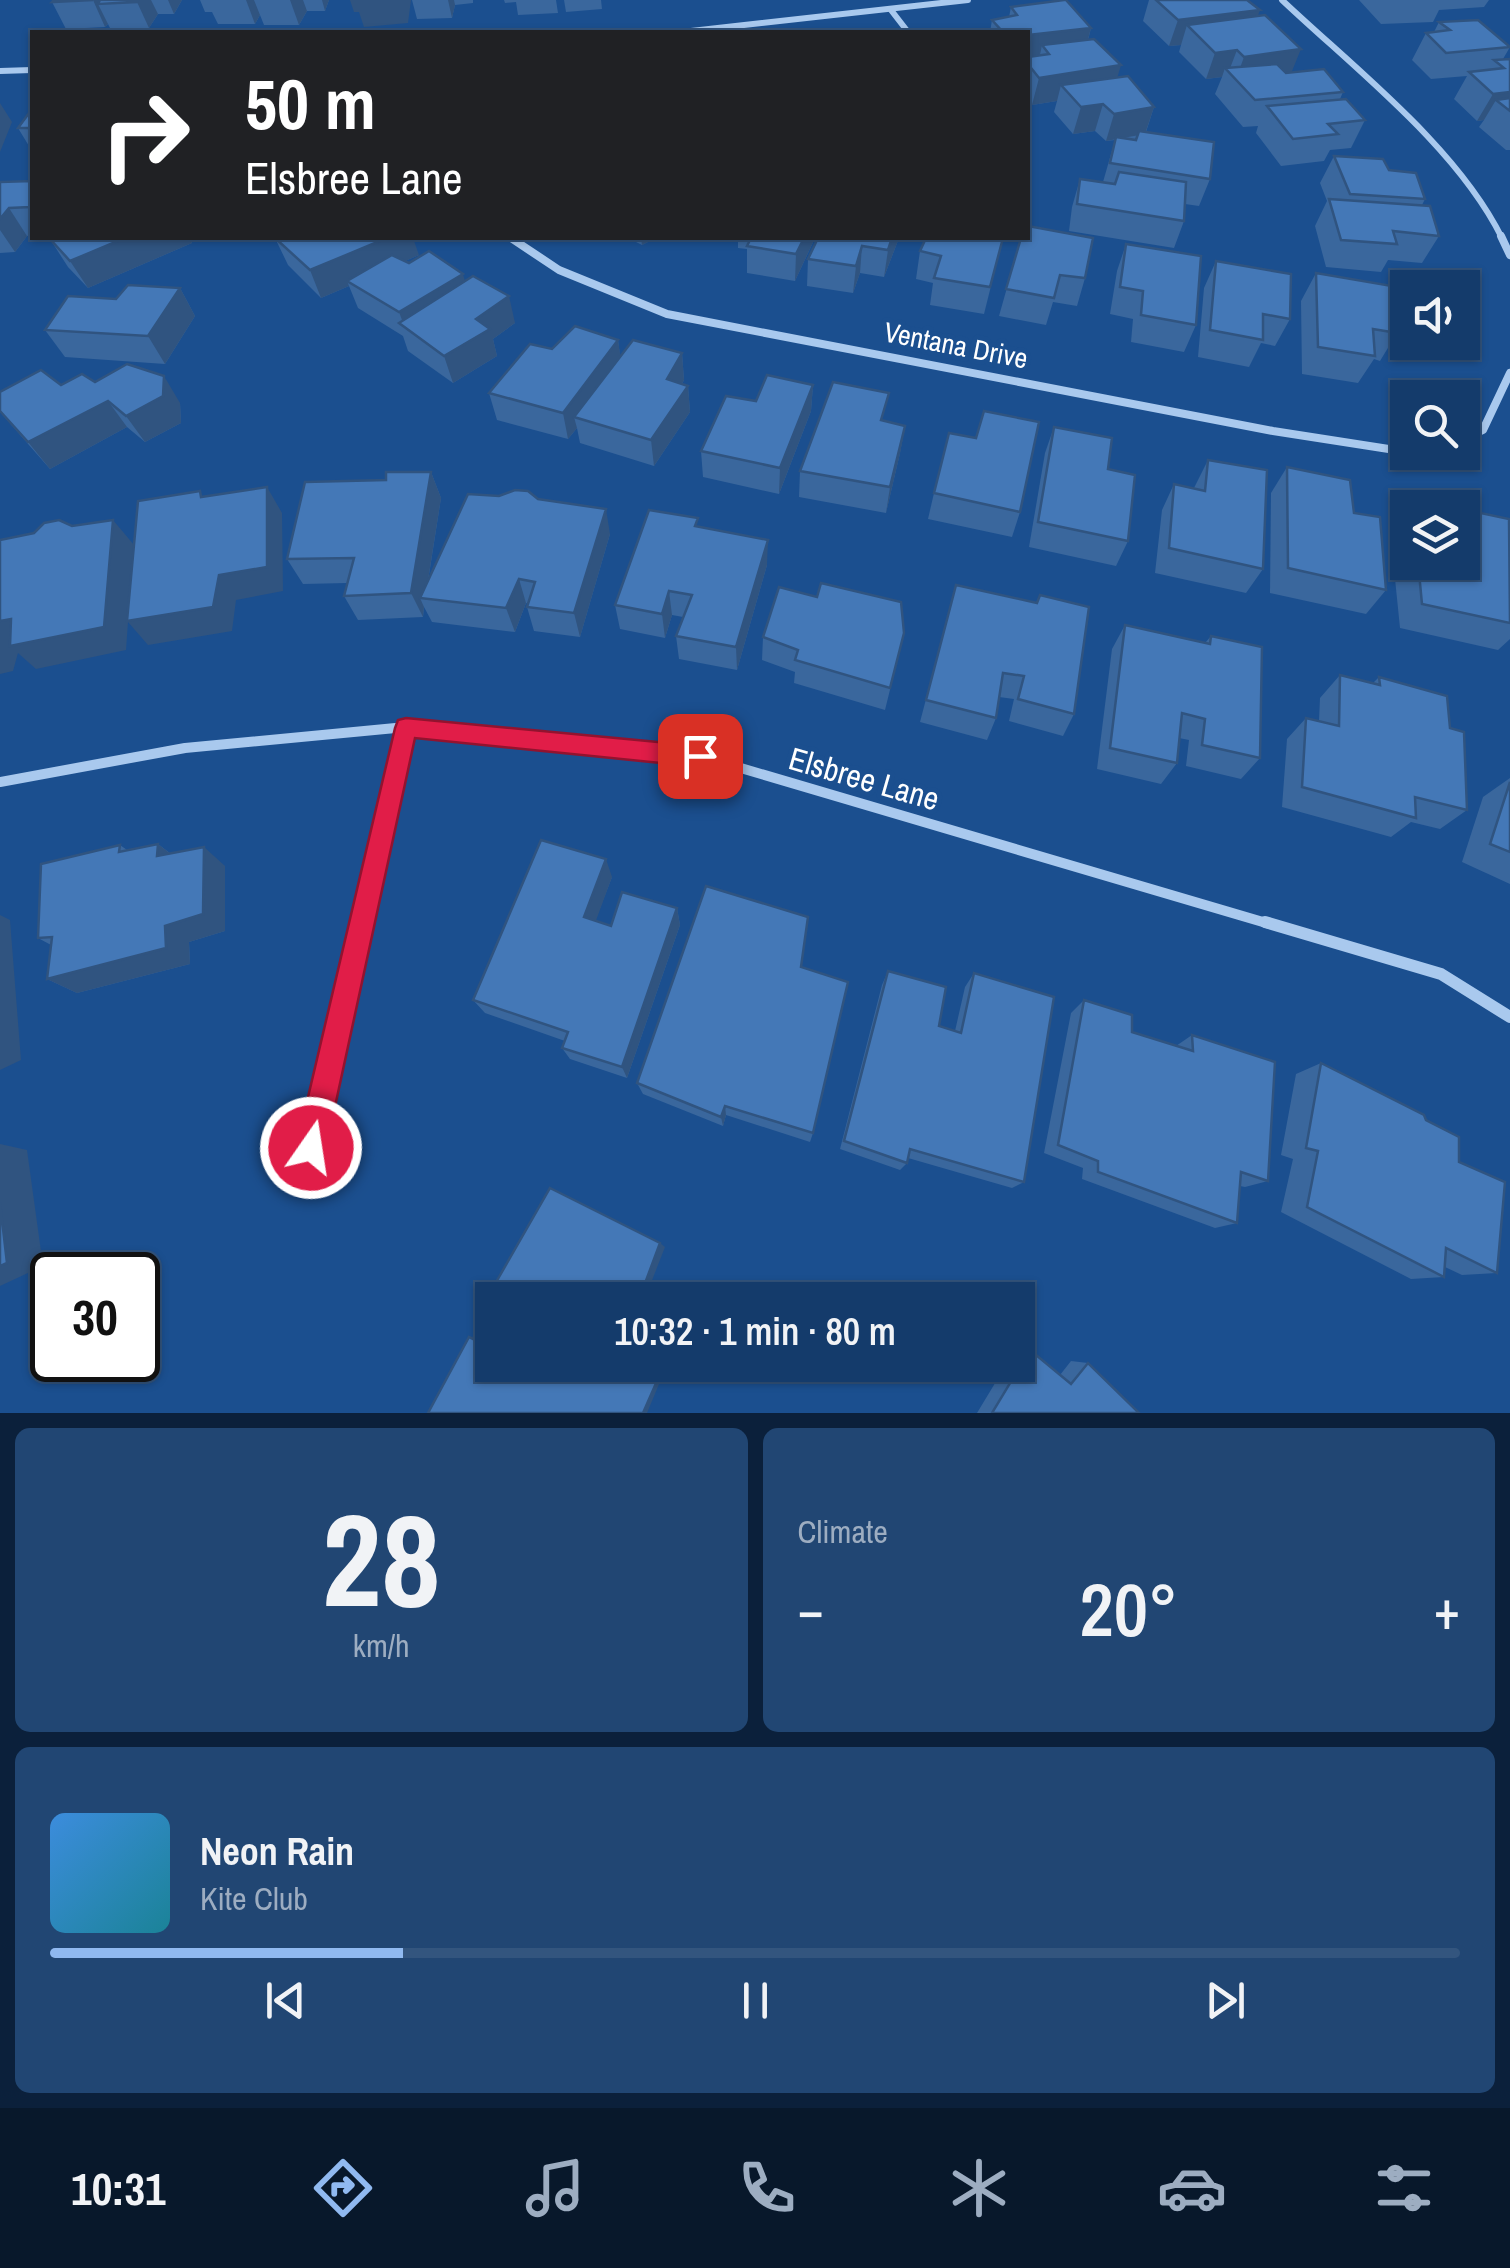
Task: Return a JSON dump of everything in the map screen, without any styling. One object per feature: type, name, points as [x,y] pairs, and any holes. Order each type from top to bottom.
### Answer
[{"type":"street","points":[[701,30],[968,0]]},
{"type":"street","points":[[1282,0],[1396,109],[1475,194],[1510,255]]},
{"type":"street","points":[[891,10],[906,30]]},
{"type":"street","points":[[0,71],[30,70]]},
{"type":"street","name":"Ventana Drive","points":[[514,240],[559,270],[667,314],[1274,431],[1390,449]]},
{"type":"street","points":[[1480,431],[1510,373]]},
{"type":"street","points":[[302,1186],[406,728]]},
{"type":"street","name":"Elsbree Lane","points":[[0,782],[185,748],[406,728],[700,756],[1440,974],[1510,1017]]},
{"type":"building","points":[[100,0],[138,0],[98,4]]},
{"type":"building","points":[[1066,0],[1091,28],[1030,35],[1030,30],[1001,30],[992,20],[1017,15],[1011,7]]},
{"type":"building","points":[[1156,0],[1247,0],[1260,10],[1178,20]]},
{"type":"building","points":[[1265,15],[1301,49],[1244,57],[1237,50],[1215,53],[1187,25]]},
{"type":"building","points":[[1478,20],[1510,47],[1446,53],[1426,33],[1450,30],[1439,22]]},
{"type":"building","points":[[1094,39],[1121,65],[1039,78],[1030,67],[1030,57],[1049,54],[1042,45]]},
{"type":"building","points":[[1510,59],[1510,92],[1493,94],[1469,72],[1504,68],[1494,60]]},
{"type":"building","points":[[1277,64],[1286,73],[1324,69],[1343,92],[1255,100],[1225,68]]},
{"type":"building","points":[[1128,76],[1154,107],[1114,114],[1103,104],[1081,107],[1061,85]]},
{"type":"building","points":[[1510,98],[1510,111],[1496,100]]},
{"type":"building","points":[[1346,99],[1365,120],[1328,124],[1338,134],[1293,139],[1267,106]]},
{"type":"building","points":[[30,112],[30,128],[18,128]]},
{"type":"building","points":[[1139,131],[1214,142],[1210,179],[1110,163],[1116,137],[1136,140]]},
{"type":"building","points":[[1334,156],[1383,159],[1389,170],[1416,173],[1425,199],[1350,194]]},
{"type":"building","points":[[1119,172],[1186,182],[1184,221],[1077,204],[1080,179],[1115,184]]},
{"type":"building","points":[[30,181],[30,207],[9,208],[0,219],[0,182]]},
{"type":"building","points":[[1329,199],[1430,206],[1439,236],[1393,231],[1397,244],[1341,240]]},
{"type":"building","points":[[1030,226],[1093,238],[1085,278],[1060,275],[1054,298],[1006,289],[1020,240],[1030,240]]},
{"type":"building","points":[[51,240],[120,240],[70,261]]},
{"type":"building","points":[[277,240],[382,240],[310,270]]},
{"type":"building","points":[[750,240],[803,240],[796,254],[747,246]]},
{"type":"building","points":[[817,240],[891,240],[888,250],[862,246],[856,266],[808,259]]},
{"type":"building","points":[[925,240],[1002,240],[990,287],[934,278],[941,256],[920,251]]},
{"type":"building","points":[[1126,244],[1201,256],[1196,325],[1141,315],[1143,291],[1120,287]]},
{"type":"building","points":[[429,251],[463,274],[399,312],[347,281],[392,255],[409,263]]},
{"type":"building","points":[[1216,261],[1291,274],[1290,319],[1263,314],[1263,340],[1210,330]]},
{"type":"building","points":[[1316,273],[1390,286],[1390,332],[1373,329],[1375,356],[1318,347]]},
{"type":"building","points":[[473,276],[509,296],[476,319],[490,329],[444,356],[399,323]]},
{"type":"building","points":[[128,285],[180,288],[148,336],[45,330],[68,296],[116,299]]},
{"type":"building","points":[[575,326],[618,340],[563,413],[489,393],[530,344],[552,349]]},
{"type":"building","points":[[633,340],[682,353],[667,379],[688,386],[651,440],[574,417]]},
{"type":"building","points":[[127,364],[164,376],[163,396],[126,416],[108,401],[28,442],[0,411],[0,392],[41,370],[61,385],[82,374],[95,382]]},
{"type":"building","points":[[767,375],[813,385],[780,468],[701,451],[726,396],[756,401]]},
{"type":"building","points":[[833,382],[889,393],[881,420],[905,426],[890,487],[800,471]]},
{"type":"building","points":[[984,411],[1039,422],[1020,512],[934,493],[949,433],[976,438]]},
{"type":"building","points":[[1054,427],[1112,438],[1108,469],[1135,475],[1128,541],[1038,522]]},
{"type":"building","points":[[1208,460],[1267,470],[1263,569],[1169,548],[1174,484],[1205,491]]},
{"type":"building","points":[[1287,467],[1350,480],[1354,513],[1380,517],[1386,590],[1288,568]]},
{"type":"building","points":[[386,472],[431,472],[411,593],[344,596],[354,558],[287,559],[305,482],[386,480]]},
{"type":"building","points":[[267,487],[267,567],[219,575],[213,607],[127,621],[138,501],[200,491],[201,497]]},
{"type":"building","points":[[515,490],[528,491],[538,499],[606,509],[574,613],[527,607],[535,582],[519,579],[506,608],[420,598],[468,494],[499,496]]},
{"type":"building","points":[[649,510],[698,518],[695,526],[768,540],[736,647],[676,636],[692,595],[669,591],[662,614],[615,605]]},
{"type":"building","points":[[1480,513],[1509,519],[1510,623],[1422,604],[1420,580],[1480,580]]},
{"type":"building","points":[[59,520],[72,526],[113,520],[104,627],[10,646],[11,619],[0,621],[0,540],[34,533],[44,523]]},
{"type":"building","points":[[821,583],[901,602],[904,633],[890,688],[795,660],[798,650],[763,637],[779,587],[817,597]]},
{"type":"building","points":[[956,585],[1037,603],[1040,595],[1089,607],[1074,714],[1018,699],[1024,676],[1003,673],[996,718],[926,700]]},
{"type":"building","points":[[1125,625],[1210,644],[1211,636],[1262,647],[1260,758],[1202,745],[1205,719],[1182,713],[1177,763],[1110,748]]},
{"type":"building","points":[[1340,675],[1380,685],[1379,677],[1447,696],[1450,728],[1464,732],[1467,810],[1415,797],[1416,818],[1302,787],[1306,718],[1339,726]]},
{"type":"building","points":[[1510,782],[1510,852],[1490,844]]},
{"type":"building","points":[[541,840],[606,859],[584,917],[611,926],[622,892],[677,908],[622,1067],[562,1048],[568,1032],[473,1000]]},
{"type":"building","points":[[158,844],[157,856],[204,847],[203,914],[165,926],[166,948],[47,979],[52,937],[38,938],[41,864],[120,845],[119,852]]},
{"type":"building","points":[[706,886],[808,917],[801,967],[848,982],[813,1133],[725,1106],[721,1117],[637,1083]]},
{"type":"building","points":[[888,971],[946,987],[939,1026],[961,1033],[974,973],[1054,997],[1024,1182],[910,1149],[907,1163],[844,1141]]},
{"type":"building","points":[[1084,1000],[1132,1015],[1132,1032],[1193,1051],[1192,1035],[1275,1062],[1268,1181],[1241,1172],[1237,1223],[1098,1172],[1098,1161],[1058,1145]]},
{"type":"building","points":[[1321,1063],[1459,1137],[1459,1162],[1505,1182],[1497,1273],[1446,1248],[1444,1277],[1307,1207],[1318,1151],[1306,1148]]},
{"type":"building","points":[[550,1188],[660,1243],[645,1282],[496,1282]]},
{"type":"building","points":[[0,1203],[7,1263],[0,1266]]},
{"type":"building","points":[[469,1337],[475,1340],[475,1382],[657,1382],[643,1413],[428,1413]]},
{"type":"building","points":[[1035,1354],[1071,1384],[1088,1363],[1139,1413],[992,1413],[1011,1382],[1035,1382]]},
{"type":"route","points":[[311,1148],[406,728],[700,756]]}]
